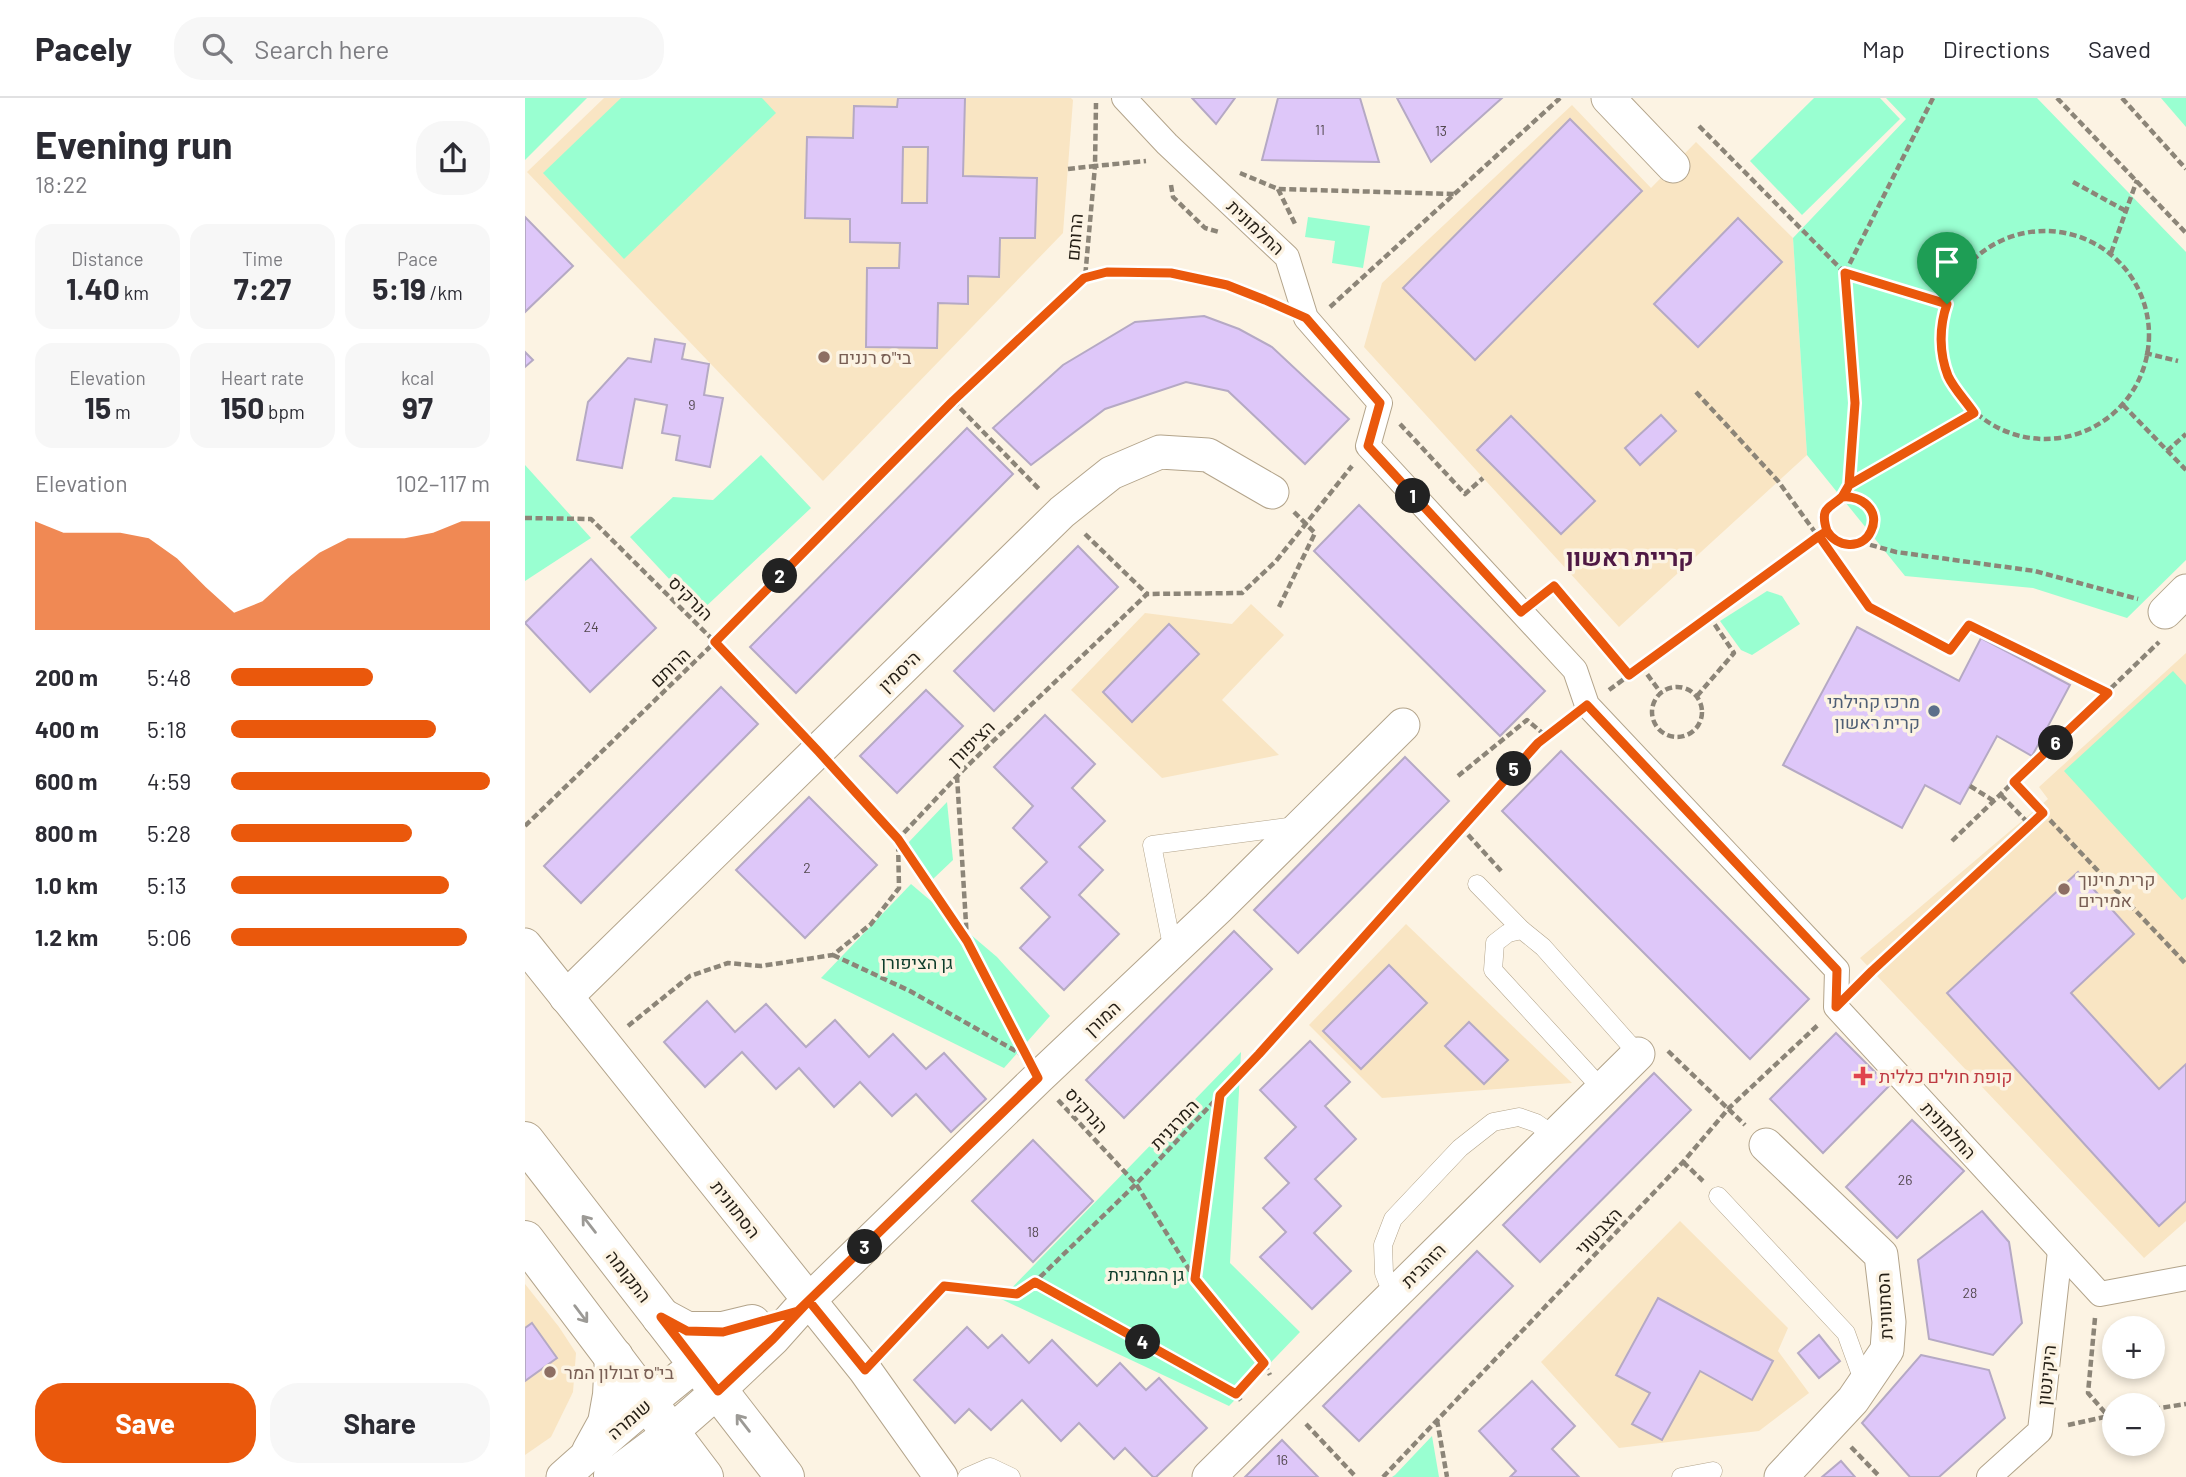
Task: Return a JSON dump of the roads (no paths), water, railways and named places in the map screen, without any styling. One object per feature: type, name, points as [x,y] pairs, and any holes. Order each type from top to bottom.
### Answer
[{"type":"street","name":"החלמונית","points":[[1124,98],[1167,144],[1287,257],[1306,318],[1380,403],[1368,446],[1575,670],[1587,705],[1837,970],[1836,1007],[2100,1294],[2186,1278]]},
{"type":"street","points":[[1608,98],[1673,166]]},
{"type":"street","name":"היסמין","points":[[566,997],[1062,512],[1111,473],[1160,452],[1208,454],[1272,492]]},
{"type":"street","name":"המורן","points":[[707,1377],[773,1339],[1034,1068],[1173,951],[1403,725]]},
{"type":"street","name":"הסתוונית","points":[[525,945],[654,1105],[803,1306],[865,1370],[941,1477]]},
{"type":"street","name":"הזהבית","points":[[1209,1477],[1638,1054]]},
{"type":"street","name":"התקומה","points":[[525,1141],[785,1477]]},
{"type":"street","name":"הסתוונית","points":[[1766,1145],[1881,1255],[1889,1322],[1887,1350],[1853,1400],[1781,1477]]},
{"type":"street","points":[[525,1240],[704,1477]]},
{"type":"street","name":"היקינטון","points":[[1989,1477],[2040,1431],[2060,1251]]},
{"type":"street","name":"המורן","points":[[707,1377],[752,1324],[803,1306]]},
{"type":"street","points":[[661,1317],[687,1331],[723,1332],[752,1324]]},
{"type":"street","points":[[614,1357],[612,1395],[594,1470],[687,1477]]},
{"type":"street","name":"שומרה","points":[[594,1470],[647,1403],[707,1377]]},
{"type":"street","name":"שומרה","points":[[594,1470],[670,1433],[707,1377]]},
{"type":"lane","points":[[1173,951],[1152,845],[1302,825]]},
{"type":"lane","points":[[1477,884],[1522,930],[1543,947],[1638,1054]]},
{"type":"lane","points":[[1522,930],[1508,933],[1495,943],[1493,970],[1602,1089]]},
{"type":"lane","points":[[1393,1295],[1384,1273],[1383,1245],[1393,1219],[1460,1148],[1493,1122],[1519,1116],[1536,1123],[1555,1136]]},
{"type":"lane","points":[[1719,1196],[1846,1333],[1864,1383]]},
{"type":"lane","points":[[967,1477],[990,1467],[1011,1477]]},
{"type":"lane","points":[[1682,1477],[1713,1471]]},
{"type":"place","name":"בי\"ס רננים","points":[[824,357]]},
{"type":"place","name":"מרכז קהילתי קרית ראשון","points":[[1934,711]]},
{"type":"place","name":"קרית חינוך אמירים","points":[[2064,889]]},
{"type":"place","name":"קופת חולים כללית","points":[[1863,1076]]},
{"type":"place","name":"בי\"ס זבולון המר","points":[[550,1372]]},
{"type":"district","name":"קריית ראשון","points":[[1630,556]]},
{"type":"park label","name":"גן הציפורן","points":[[917,962]]},
{"type":"park label","name":"גן המרגנית","points":[[1146,1274]]}]
